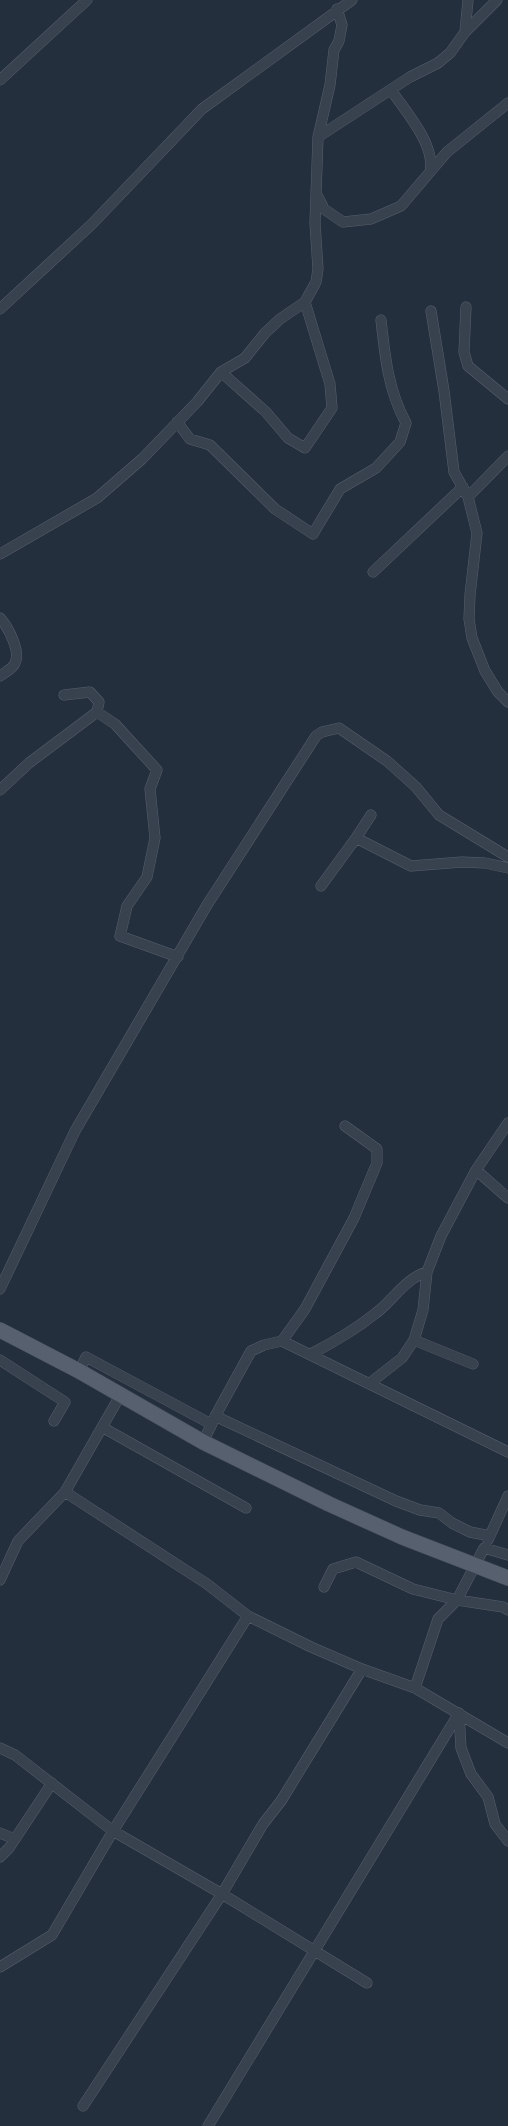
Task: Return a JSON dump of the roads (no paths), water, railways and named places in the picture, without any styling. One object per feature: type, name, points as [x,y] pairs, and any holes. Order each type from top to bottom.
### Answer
[{"type":"main road","points":[[0,1330],[121,1394],[203,1442],[329,1504],[402,1537],[508,1578]]},
{"type":"street","points":[[0,80],[87,0]]},
{"type":"street","points":[[0,309],[92,224],[202,108],[352,0]]},
{"type":"street","points":[[466,32],[468,0]]},
{"type":"street","points":[[318,137],[410,77],[438,63],[450,53],[466,32],[497,0]]},
{"type":"street","points":[[0,554],[97,498],[142,459],[196,402],[221,372],[245,358],[265,333],[280,319],[305,302],[316,282],[318,269],[315,223],[318,137],[330,85],[334,50],[339,42],[342,24],[337,9]]},
{"type":"street","points":[[391,90],[426,142],[432,163],[430,172]]},
{"type":"street","points":[[317,195],[324,209],[343,222],[370,219],[401,206],[447,152],[508,103]]},
{"type":"street","points":[[221,372],[266,412],[288,438],[305,448],[332,408],[330,384],[305,302]]},
{"type":"street","points":[[466,307],[464,352],[468,366],[508,399]]},
{"type":"street","points":[[431,311],[444,391],[454,472],[468,497],[477,533],[470,595],[469,619],[472,638],[485,671],[498,692],[508,702]]},
{"type":"street","points":[[177,422],[190,439],[210,444],[275,509],[313,534],[340,490],[376,468],[400,442],[406,422],[395,403],[385,360],[381,320]]},
{"type":"street","points":[[468,497],[508,456]]},
{"type":"street","points":[[373,572],[463,487]]},
{"type":"street","points":[[0,618],[5,623],[17,652],[13,667],[0,676]]},
{"type":"street","points":[[0,790],[29,763],[97,712],[100,702],[90,692],[64,695]]},
{"type":"street","points":[[97,712],[115,724],[157,770],[150,789],[155,838],[147,877],[127,906],[120,936],[178,957]]},
{"type":"street","points":[[0,1289],[75,1131],[207,905],[316,736],[322,732],[339,728],[387,761],[416,787],[439,815],[508,857]]},
{"type":"street","points":[[321,886],[356,838],[370,815]]},
{"type":"street","points":[[356,838],[411,866],[462,862],[485,863],[508,868]]},
{"type":"street","points":[[370,1383],[402,1358],[414,1340],[423,1310],[427,1272],[441,1236],[476,1170],[508,1123]]},
{"type":"street","points":[[282,1341],[305,1309],[354,1218],[377,1163],[378,1149],[345,1126]]},
{"type":"street","points":[[476,1170],[508,1198]]},
{"type":"street","points":[[311,1354],[348,1334],[377,1312],[411,1280],[420,1273],[427,1272]]},
{"type":"street","points":[[414,1340],[473,1364]]},
{"type":"street","points":[[203,1442],[251,1351],[264,1345],[282,1341],[508,1452]]},
{"type":"street","points":[[79,1371],[86,1358],[213,1420],[396,1501],[420,1510],[439,1513],[452,1523],[470,1532],[490,1536]]},
{"type":"street","points":[[0,1360],[65,1402],[54,1421]]},
{"type":"street","points":[[0,1580],[18,1541],[65,1492],[121,1394]]},
{"type":"street","points":[[102,1427],[246,1508]]},
{"type":"street","points":[[65,1492],[207,1584],[248,1616],[311,1648],[415,1688],[508,1744]]},
{"type":"street","points":[[415,1688],[438,1619],[457,1600],[508,1496]]},
{"type":"street","points":[[484,1548],[508,1555]]},
{"type":"street","points":[[324,1587],[333,1569],[356,1562],[413,1589],[457,1600],[503,1606],[508,1610]]},
{"type":"street","points":[[0,1967],[52,1935],[112,1830],[248,1616]]},
{"type":"street","points":[[83,2106],[222,1894],[263,1824],[281,1801],[362,1669]]},
{"type":"street","points":[[459,1713],[461,1748],[471,1774],[488,1797],[495,1824],[508,1841]]},
{"type":"street","points":[[208,2126],[459,1713]]},
{"type":"street","points":[[0,1748],[15,1755],[112,1830],[222,1894],[367,1983]]},
{"type":"street","points":[[0,1857],[52,1783]]},
{"type":"street","points":[[0,1833],[14,1839]]}]
